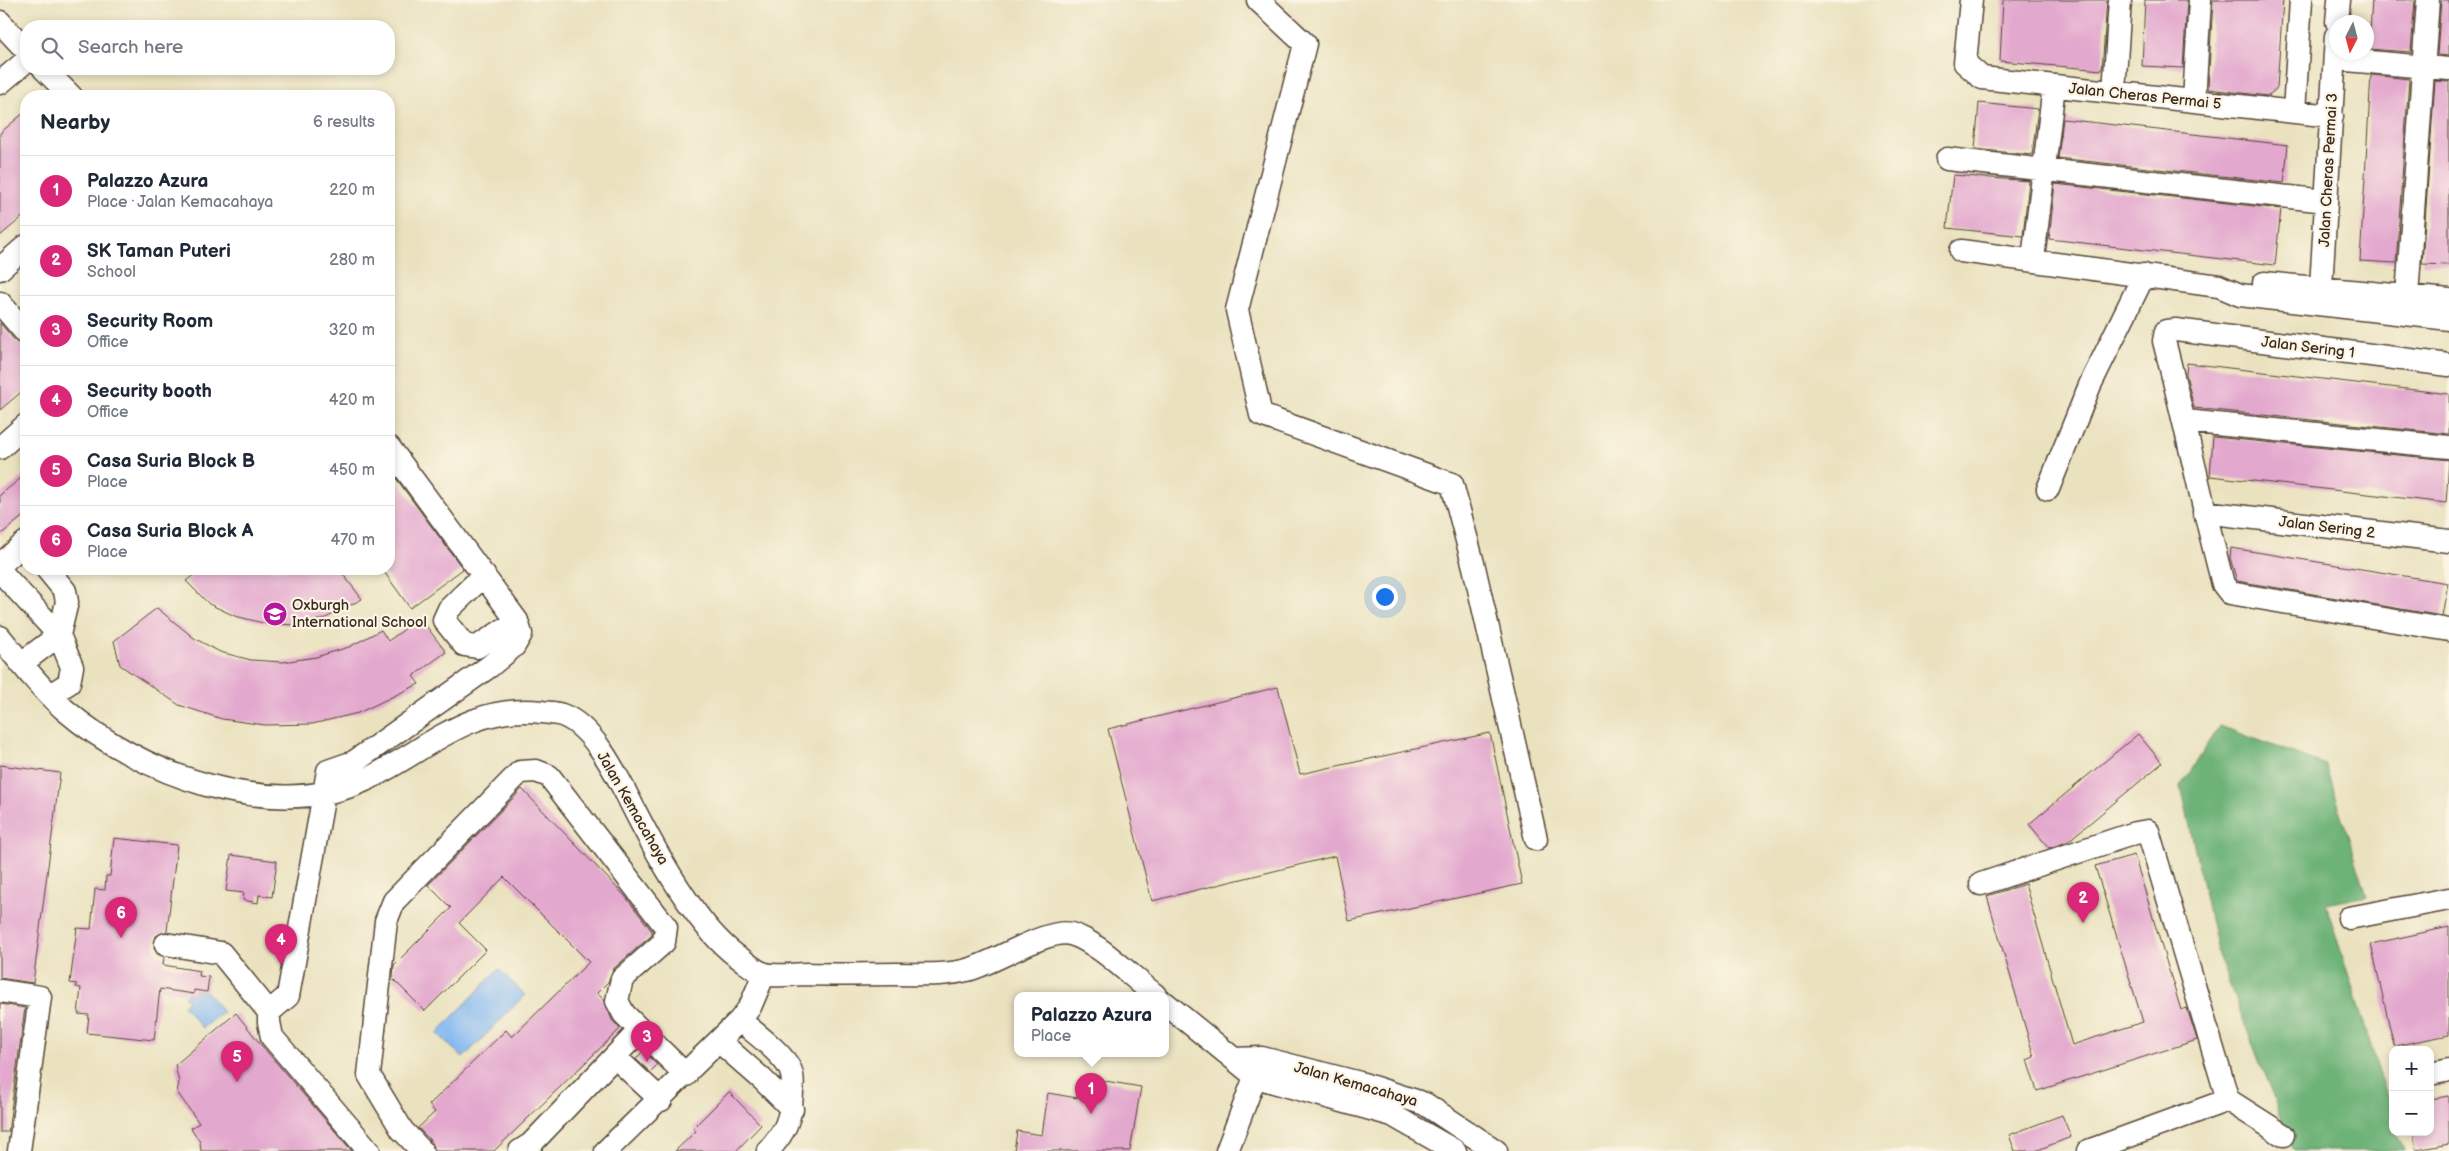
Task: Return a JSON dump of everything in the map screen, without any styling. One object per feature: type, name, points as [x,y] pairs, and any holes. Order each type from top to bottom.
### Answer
[{"type":"street","points":[[1258,0],[1305,44],[1237,310],[1261,414],[1452,484],[1478,585],[1536,839]]},
{"type":"street","name":"Jalan Cheras Permai 5","points":[[1972,0],[1965,63],[1982,78],[2332,116]]},
{"type":"street","points":[[2114,92],[2120,0]]},
{"type":"street","points":[[2194,101],[2200,0]]},
{"type":"street","points":[[2294,112],[2301,0]]},
{"type":"street","points":[[2338,15],[2339,0]]},
{"type":"street","points":[[2407,296],[2428,0]]},
{"type":"street","points":[[3,32],[20,45]]},
{"type":"street","name":"Jalan Cheras Permai 3","points":[[2321,296],[2335,60]]},
{"type":"street","points":[[2346,60],[2449,69]]},
{"type":"street","points":[[0,83],[20,66]]},
{"type":"street","points":[[50,75],[66,90]]},
{"type":"street","points":[[2033,259],[2054,86]]},
{"type":"street","points":[[1947,159],[2326,201]]},
{"type":"street","points":[[0,268],[20,251]]},
{"type":"street","points":[[1961,251],[2033,259],[2219,286],[2240,296],[2407,296],[2449,300]]},
{"type":"street","points":[[2048,489],[2090,385],[2144,275]]},
{"type":"street","points":[[2321,296],[2449,319]]},
{"type":"street","points":[[0,303],[20,326]]},
{"type":"street","name":"Jalan Sering 1","points":[[2185,421],[2164,341],[2166,331],[2176,330],[2449,365]]},
{"type":"street","points":[[2449,447],[2185,421],[2204,512],[2223,584],[2230,593],[2449,630]]},
{"type":"street","points":[[0,448],[20,431]]},
{"type":"street","points":[[368,1151],[272,1037],[268,1022],[269,1012],[288,996],[322,794],[328,771],[354,762],[490,666],[514,646],[521,634],[518,621],[395,455]]},
{"type":"street","name":"Jalan Sering 2","points":[[2204,512],[2449,541]]},
{"type":"street","points":[[0,565],[20,549]]},
{"type":"street","points":[[0,571],[59,635],[72,667],[69,682],[50,695]]},
{"type":"street","points":[[22,662],[59,635],[67,602],[65,591],[52,575]]},
{"type":"street","points":[[484,575],[449,609],[444,620],[464,644],[477,647],[490,666]]},
{"type":"street","points":[[477,647],[518,621]]},
{"type":"street","name":"Jalan Kemacahaya","points":[[1,644],[22,662],[50,695],[66,710],[103,738],[139,759],[173,774],[205,784],[260,794],[322,794],[363,781],[454,727],[469,722],[505,713],[528,710],[563,715],[589,734],[604,755],[673,877],[702,921],[727,950],[764,974]]},
{"type":"street","points":[[422,1151],[402,1130],[370,1074],[386,921],[394,901],[520,772],[536,771],[549,776],[666,927],[664,942],[622,979],[617,1000],[624,1014],[686,1075]]},
{"type":"street","points":[[1981,884],[2135,833],[2148,831],[2153,842],[2228,1100],[2283,1135]]},
{"type":"street","points":[[2349,918],[2449,899]]},
{"type":"street","points":[[606,1151],[661,1100],[740,1020],[750,1007],[764,974],[933,974],[966,970],[1049,936],[1067,933],[1087,941],[1151,992]]},
{"type":"street","points":[[166,944],[221,953],[269,1012]]},
{"type":"street","points":[[0,991],[40,997],[19,1151]]},
{"type":"street","name":"Jalan Kemacahaya","points":[[1169,1006],[1234,1058],[1392,1115],[1455,1151]]},
{"type":"street","points":[[740,1020],[783,1060],[791,1070],[792,1109],[790,1119],[768,1151]]},
{"type":"street","points":[[520,1151],[531,1144],[640,1031]]},
{"type":"street","points":[[720,1042],[762,1079],[792,1109]]},
{"type":"street","points":[[615,1057],[661,1100]]},
{"type":"street","points":[[1227,1151],[1259,1067]]},
{"type":"street","name":"Jalan Kemacahaya","points":[[1259,1067],[1360,1084],[1425,1104],[1496,1151]]},
{"type":"street","points":[[2434,1073],[2449,1070]]},
{"type":"street","points":[[2088,1151],[2228,1100]]},
{"type":"green space","points":[[2220,726],[2326,765],[2367,896],[2326,904],[2389,1102],[2389,1136],[2399,1136],[2404,1151],[2294,1151],[2218,955],[2181,786]]},
{"type":"water","points":[[499,969],[525,995],[463,1058],[437,1033]]},
{"type":"water","points":[[194,990],[207,992],[223,1012],[202,1028],[183,1005],[188,1001],[184,996],[194,993]]},
{"type":"building","points":[[2003,0],[2107,0],[2102,70],[2000,61]]},
{"type":"building","points":[[2145,0],[2187,0],[2183,68],[2142,66]]},
{"type":"building","points":[[2213,0],[2283,0],[2277,88],[2268,96],[2208,89]]},
{"type":"building","points":[[2372,0],[2415,0],[2411,52],[2374,49],[2374,15],[2371,15]]},
{"type":"building","points":[[2441,0],[2449,0],[2449,56],[2437,55]]},
{"type":"building","points":[[2371,75],[2409,79],[2396,263],[2360,261]]},
{"type":"building","points":[[2435,81],[2449,82],[2449,265],[2422,264]]},
{"type":"building","points":[[1979,103],[2038,109],[2032,155],[1975,149]]},
{"type":"building","points":[[20,116],[20,219],[0,236],[0,133]]},
{"type":"building","points":[[2063,119],[2288,145],[2284,183],[2058,158]]},
{"type":"building","points":[[1953,175],[2029,181],[2023,236],[1947,228]]},
{"type":"building","points":[[2055,184],[2281,209],[2275,265],[2049,239]]},
{"type":"building","points":[[0,323],[16,342],[20,344],[20,393],[0,410]]},
{"type":"building","points":[[2187,363],[2449,394],[2449,434],[2194,408],[2186,374]]},
{"type":"building","points":[[2213,437],[2449,460],[2446,503],[2210,476]]},
{"type":"building","points":[[395,477],[463,569],[410,608],[386,575],[395,575]]},
{"type":"building","points":[[20,479],[20,519],[0,535],[0,495]]},
{"type":"building","points":[[2231,548],[2448,583],[2442,616],[2237,581],[2230,558]]},
{"type":"building","points":[[194,575],[344,575],[362,599],[324,619],[293,625],[263,623],[235,616],[209,604],[186,581]]},
{"type":"building","points":[[157,608],[194,638],[220,652],[251,660],[283,662],[316,657],[349,647],[381,630],[388,641],[420,618],[446,652],[413,676],[419,684],[358,713],[312,724],[265,725],[222,719],[179,705],[120,665],[114,641]]},
{"type":"building","points":[[1278,687],[1300,774],[1490,733],[1522,884],[1349,921],[1335,856],[1152,901],[1108,729]]},
{"type":"building","points":[[2138,734],[2162,763],[2067,842],[2049,848],[2029,824]]},
{"type":"building","points":[[0,765],[60,773],[33,983],[0,978]]},
{"type":"building","points":[[522,789],[625,896],[652,931],[652,935],[613,969],[608,982],[597,993],[605,1001],[612,1020],[620,1029],[494,1151],[435,1151],[432,1142],[418,1128],[435,1112],[429,1105],[506,1030],[512,1037],[589,962],[504,877],[459,923],[486,950],[425,1011],[393,979],[394,965],[451,908],[428,885]]},
{"type":"building","points":[[114,838],[177,845],[167,931],[156,936],[154,948],[157,954],[164,957],[163,965],[200,971],[199,976],[209,977],[207,992],[194,990],[194,994],[160,989],[154,1040],[87,1033],[89,1015],[78,1014],[81,988],[76,987],[77,984],[70,983],[77,928],[91,929],[95,889],[105,890],[106,876],[110,876]]},
{"type":"building","points":[[231,855],[277,861],[272,897],[259,895],[258,903],[243,900],[244,893],[226,891]]},
{"type":"building","points":[[2134,855],[2181,1010],[2187,1008],[2197,1040],[2037,1091],[2027,1060],[2034,1057],[1987,896],[2025,884],[2072,1045],[2143,1022],[2095,866]]},
{"type":"building","points":[[2449,927],[2449,1035],[2394,1046],[2371,944]]},
{"type":"building","points":[[0,1004],[25,1008],[8,1132],[0,1132]]},
{"type":"building","points":[[236,1013],[352,1151],[201,1151],[200,1142],[191,1128],[199,1123],[177,1092],[179,1082],[175,1065]]},
{"type":"building","points":[[643,1051],[657,1065],[650,1072],[636,1059]]},
{"type":"building","points":[[1081,1077],[1141,1087],[1130,1151],[1014,1151],[1017,1131],[1042,1135],[1048,1093],[1077,1098]]},
{"type":"building","points":[[729,1092],[761,1125],[736,1151],[675,1151],[696,1131],[693,1128]]},
{"type":"building","points":[[2449,1096],[2449,1144],[2416,1150],[2414,1136],[2434,1136],[2434,1098]]},
{"type":"building","points":[[2062,1115],[2071,1137],[2035,1151],[2015,1151],[2009,1135]]},
{"type":"place","name":"Oxburgh International School","points":[[275,614]]},
{"type":"place","name":"SK Taman Puteri","points":[[2083,923]]},
{"type":"place","name":"Casa Suria Block A","points":[[121,938]]},
{"type":"place","name":"Security booth","points":[[281,965]]},
{"type":"place","name":"Security Room","points":[[647,1062]]},
{"type":"place","name":"Casa Suria Block B","points":[[237,1082]]},
{"type":"place","name":"Palazzo Azura","points":[[1091,1114]]}]
